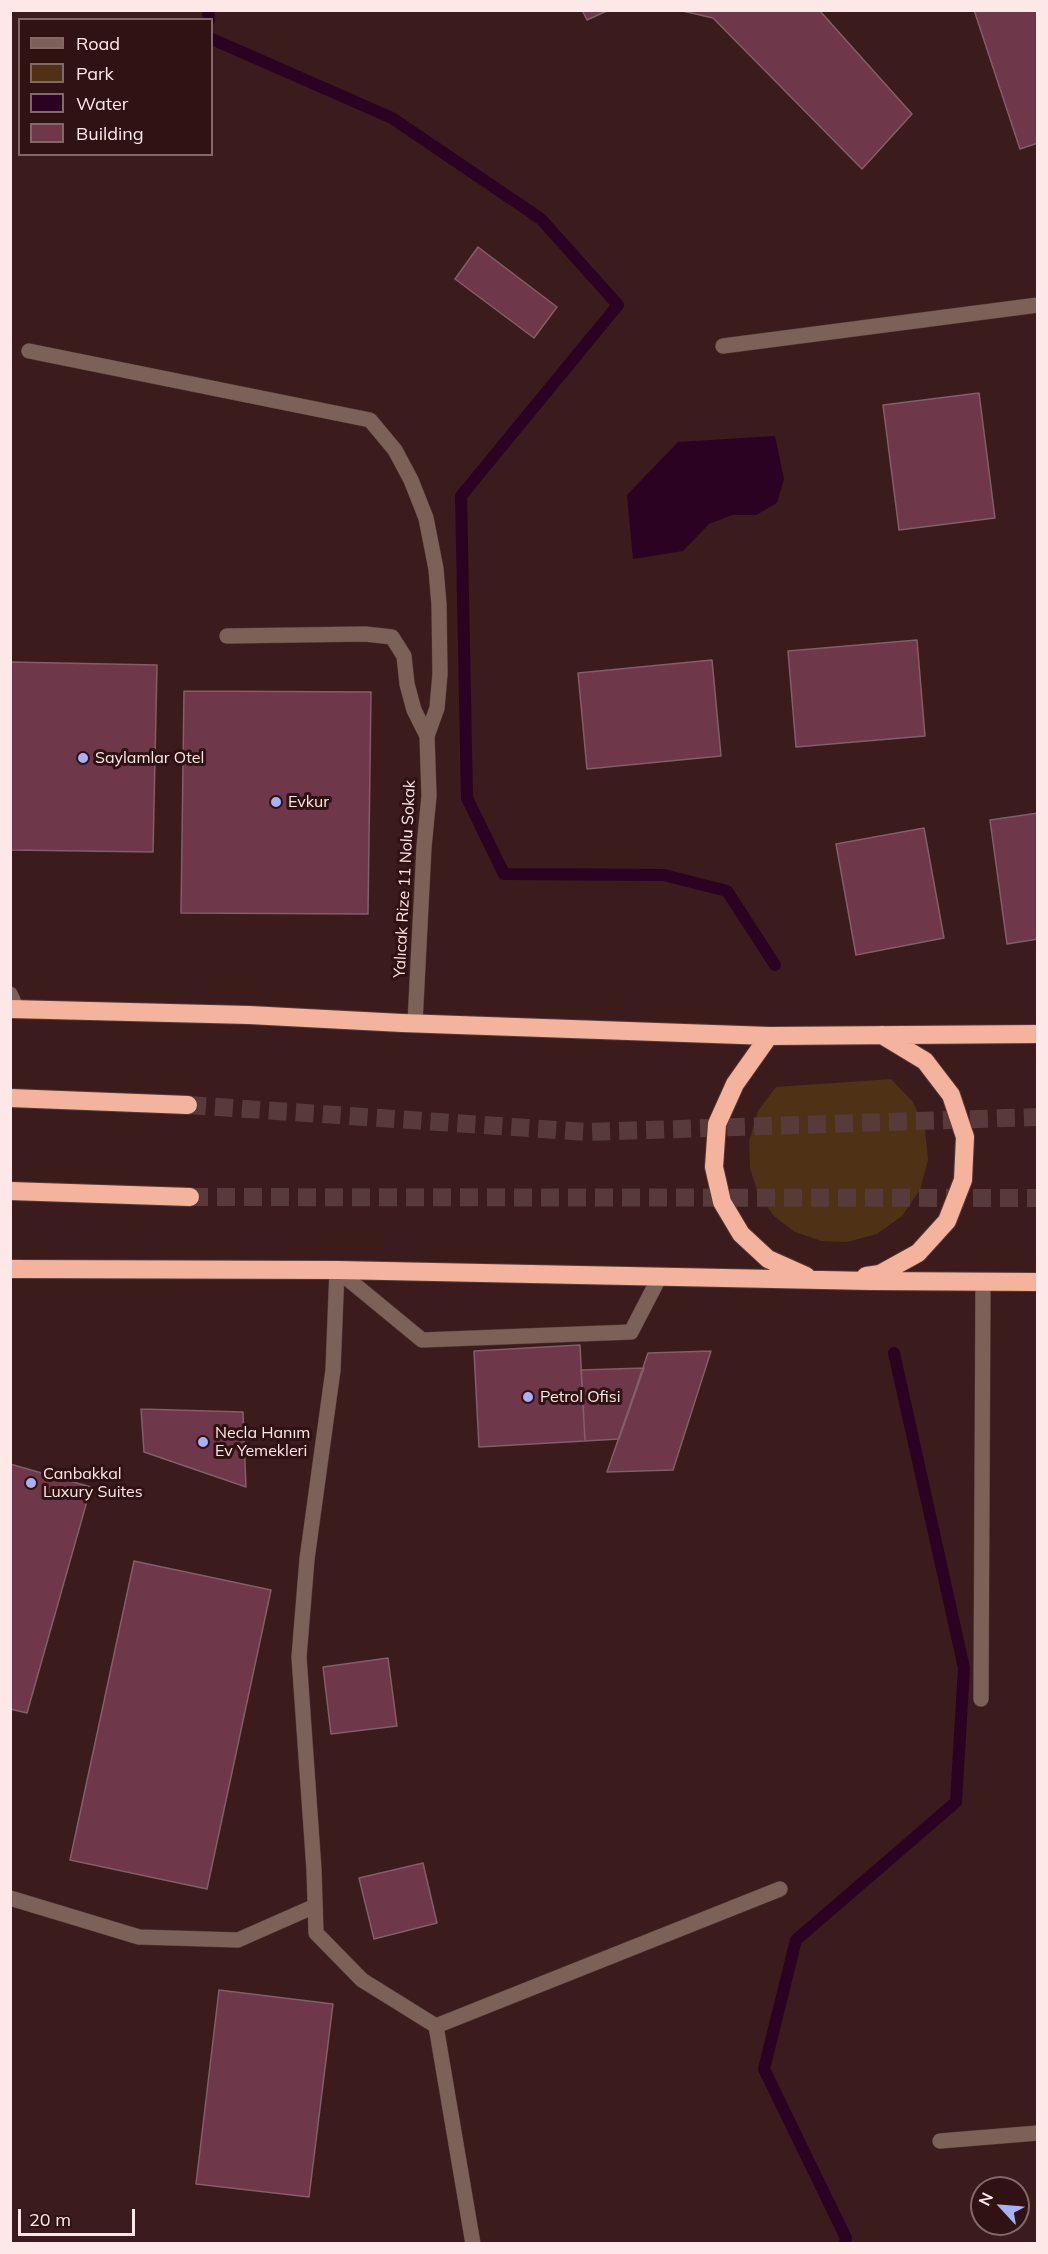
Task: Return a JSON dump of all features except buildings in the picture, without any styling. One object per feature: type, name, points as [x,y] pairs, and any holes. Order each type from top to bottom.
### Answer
[{"type":"highway","points":[[13,1004],[415,1023],[770,1036],[1038,1034]]},
{"type":"highway","points":[[770,1036],[735,1084],[717,1124],[714,1167],[722,1202],[741,1234],[768,1258],[801,1275],[832,1280],[880,1274],[918,1253],[947,1221],[963,1180],[965,1137],[951,1095],[925,1061],[882,1035]]},
{"type":"highway","points":[[10,1098],[188,1105]]},
{"type":"highway","points":[[10,1191],[190,1197]]},
{"type":"highway","points":[[10,1269],[337,1270],[659,1278],[1038,1282]]},
{"type":"street","points":[[723,346],[1038,305]]},
{"type":"street","points":[[28,351],[370,420],[395,450],[411,480],[426,518],[436,569],[440,674],[437,708],[427,736]]},
{"type":"street","points":[[227,636],[365,634],[392,637],[404,656],[407,684],[414,710],[427,736]]},
{"type":"street","name":"Yalıcak Rize 11 Nolu Sokak","points":[[415,1023],[424,847],[429,796],[427,736]]},
{"type":"street","points":[[337,1270],[422,1340],[631,1332],[659,1278]]},
{"type":"street","points":[[337,1270],[333,1370],[308,1559],[299,1657],[316,1934],[362,1980],[436,2026],[473,2244]]},
{"type":"street","points":[[981,1699],[983,1281]]},
{"type":"street","points":[[436,2026],[780,1889]]},
{"type":"street","points":[[10,1898],[139,1937],[161,1938],[238,1940],[315,1906]]},
{"type":"street","points":[[940,2141],[1038,2133]]},
{"type":"green space","points":[[891,1079],[913,1102],[925,1129],[928,1160],[920,1190],[902,1216],[877,1234],[847,1242],[821,1241],[795,1232],[774,1216],[758,1194],[750,1168],[749,1141],[758,1111],[776,1087]]},
{"type":"water","points":[[775,436],[784,479],[777,503],[756,515],[732,515],[709,524],[683,551],[633,559],[627,495],[678,442]]},
{"type":"waterway","points":[[208,10],[209,18]]},
{"type":"waterway","points":[[213,39],[392,118],[541,219],[618,305],[461,496],[467,798],[504,874],[664,875],[727,891],[775,965]]},
{"type":"waterway","points":[[845,2244],[846,2238],[764,2069],[796,1940],[956,1802],[964,1668],[894,1353]]},
{"type":"tunnel","points":[[188,1105],[587,1132],[1038,1117]]},
{"type":"tunnel","points":[[190,1197],[1038,1198]]},
{"type":"place","name":"Saylamlar Otel","points":[[83,758]]},
{"type":"place","name":"Evkur","points":[[276,802]]},
{"type":"place","name":"Petrol Ofisi","points":[[528,1397]]},
{"type":"place","name":"Necla Hanım Ev Yemekleri","points":[[203,1442]]},
{"type":"place","name":"Canbakkal Luxury Suites","points":[[31,1483]]}]
